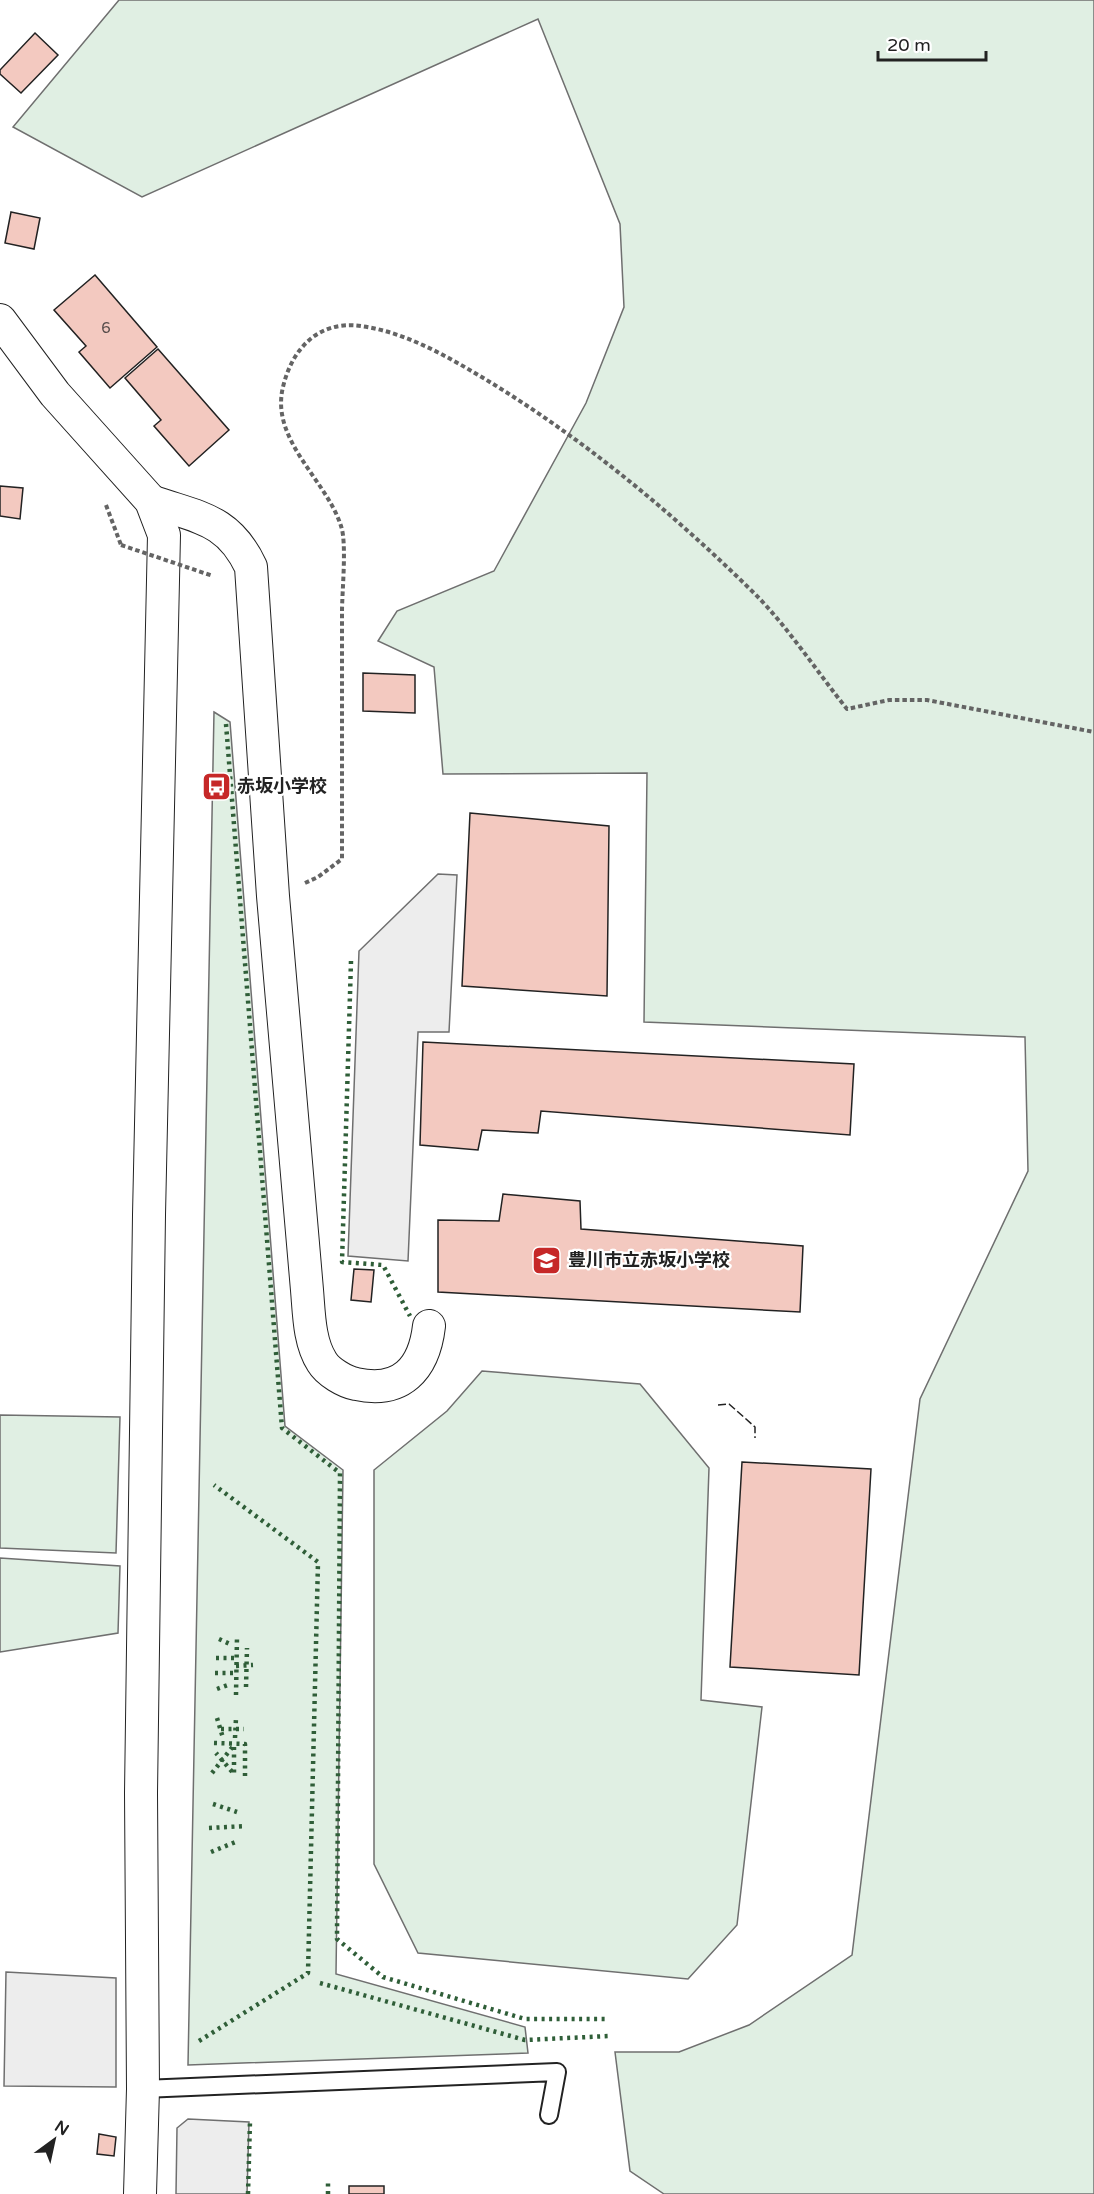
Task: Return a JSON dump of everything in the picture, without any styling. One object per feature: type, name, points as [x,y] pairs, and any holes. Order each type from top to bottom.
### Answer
[{"type":"street","points":[[0,320],[55,394],[151,501],[164,535],[149,1215],[141,1793],[143,2089],[140,2194]]},
{"type":"street","points":[[151,501],[220,525],[241,546],[251,567],[273,896],[309,1310],[311,1330],[322,1363],[346,1382],[373,1388],[398,1383],[415,1368],[426,1348],[429,1326]]},
{"type":"lane","points":[[143,2089],[557,2072],[549,2115]]},
{"type":"path","points":[[273,896],[318,877],[342,859],[342,528],[294,445],[281,416],[282,392],[288,367],[301,346],[327,329],[358,325],[398,335],[449,358],[526,404],[656,502],[757,596],[847,709],[890,700],[927,700],[1094,732]]},
{"type":"path","points":[[121,544],[213,576]]},
{"type":"green space","points":[[119,0],[1094,0],[1094,2194],[664,2194],[630,2171],[615,2052],[679,2052],[749,2025],[852,1955],[920,1399],[1028,1171],[1025,1037],[644,1022],[647,773],[443,774],[434,667],[378,641],[397,611],[494,571],[586,403],[624,307],[620,224],[538,19],[142,197],[13,127]]},
{"type":"green space","points":[[214,712],[230,722],[285,1426],[343,1470],[336,1974],[525,2027],[528,2053],[188,2065]]},
{"type":"green space","points":[[482,1371],[640,1384],[709,1468],[701,1700],[762,1707],[737,1925],[688,1979],[418,1953],[374,1864],[374,1470],[447,1411]]},
{"type":"green space","points":[[0,1415],[120,1417],[116,1553],[0,1548]]},
{"type":"green space","points":[[0,1558],[120,1566],[118,1633],[0,1652]]},
{"type":"shaded area","points":[[438,874],[457,875],[449,1032],[418,1032],[408,1261],[348,1256],[359,951]]},
{"type":"shaded area","points":[[6,1972],[116,1978],[116,2087],[4,2086]]},
{"type":"shaded area","points":[[188,2119],[249,2122],[247,2194],[176,2194],[177,2128]]},
{"type":"building","points":[[35,33],[58,55],[21,93],[0,74],[0,70]]},
{"type":"building","points":[[11,212],[40,218],[34,249],[5,243]]},
{"type":"building","points":[[95,275],[157,347],[110,388],[79,352],[86,346],[54,310]]},
{"type":"building","points":[[158,349],[229,430],[189,466],[154,426],[161,420],[125,378]]},
{"type":"building","points":[[0,486],[23,488],[20,519],[0,516]]},
{"type":"building","points":[[363,673],[415,675],[415,713],[363,711]]},
{"type":"building","points":[[470,813],[609,826],[607,996],[462,986]]},
{"type":"building","points":[[423,1042],[854,1064],[850,1135],[541,1111],[538,1133],[482,1130],[478,1150],[420,1145]]},
{"type":"building","points":[[503,1194],[580,1201],[581,1229],[803,1246],[800,1312],[438,1292],[438,1220],[499,1221]]},
{"type":"building","points":[[354,1269],[374,1270],[371,1302],[351,1300]]},
{"type":"building","points":[[742,1462],[871,1469],[859,1675],[730,1667]]},
{"type":"building","points":[[99,2134],[116,2137],[114,2156],[97,2154]]},
{"type":"building","points":[[349,2186],[384,2186],[384,2194],[349,2194]]},
{"type":"hedge","points":[[226,724],[282,1428],[340,1473],[337,1939],[383,1977],[525,2019],[606,2019]]},
{"type":"hedge","points":[[351,961],[342,1262],[383,1265],[410,1316]]},
{"type":"hedge","points":[[199,2041],[308,1973],[318,1562],[214,1485]]},
{"type":"hedge","points":[[236,1695],[237,1637]]},
{"type":"hedge","points":[[219,1639],[230,1644]]},
{"type":"hedge","points":[[246,1687],[247,1648]]},
{"type":"hedge","points":[[216,1658],[237,1658]]},
{"type":"hedge","points":[[236,1666],[253,1665]]},
{"type":"hedge","points":[[215,1673],[235,1673]]},
{"type":"hedge","points":[[217,1689],[228,1685]]},
{"type":"hedge","points":[[217,1718],[223,1738]]},
{"type":"hedge","points":[[235,1738],[236,1718]]},
{"type":"hedge","points":[[221,1729],[244,1729]]},
{"type":"hedge","points":[[214,1743],[245,1744],[245,1777]]},
{"type":"hedge","points":[[212,1773],[234,1745],[234,1774],[216,1753]]},
{"type":"hedge","points":[[213,1804],[237,1812]]},
{"type":"hedge","points":[[209,1828],[246,1826]]},
{"type":"hedge","points":[[211,1852],[238,1841]]},
{"type":"hedge","points":[[320,1983],[525,2040],[609,2036]]},
{"type":"hedge","points":[[248,2194],[250,2121]]},
{"type":"hedge","points":[[328,2179],[328,2194]]},
{"type":"fence","points":[[718,1405],[729,1404],[755,1427],[755,1438]]},
{"type":"place","name":"赤坂小学校","points":[[216,786]]},
{"type":"place","name":"豊川市立赤坂小学校","points":[[547,1260]]}]
